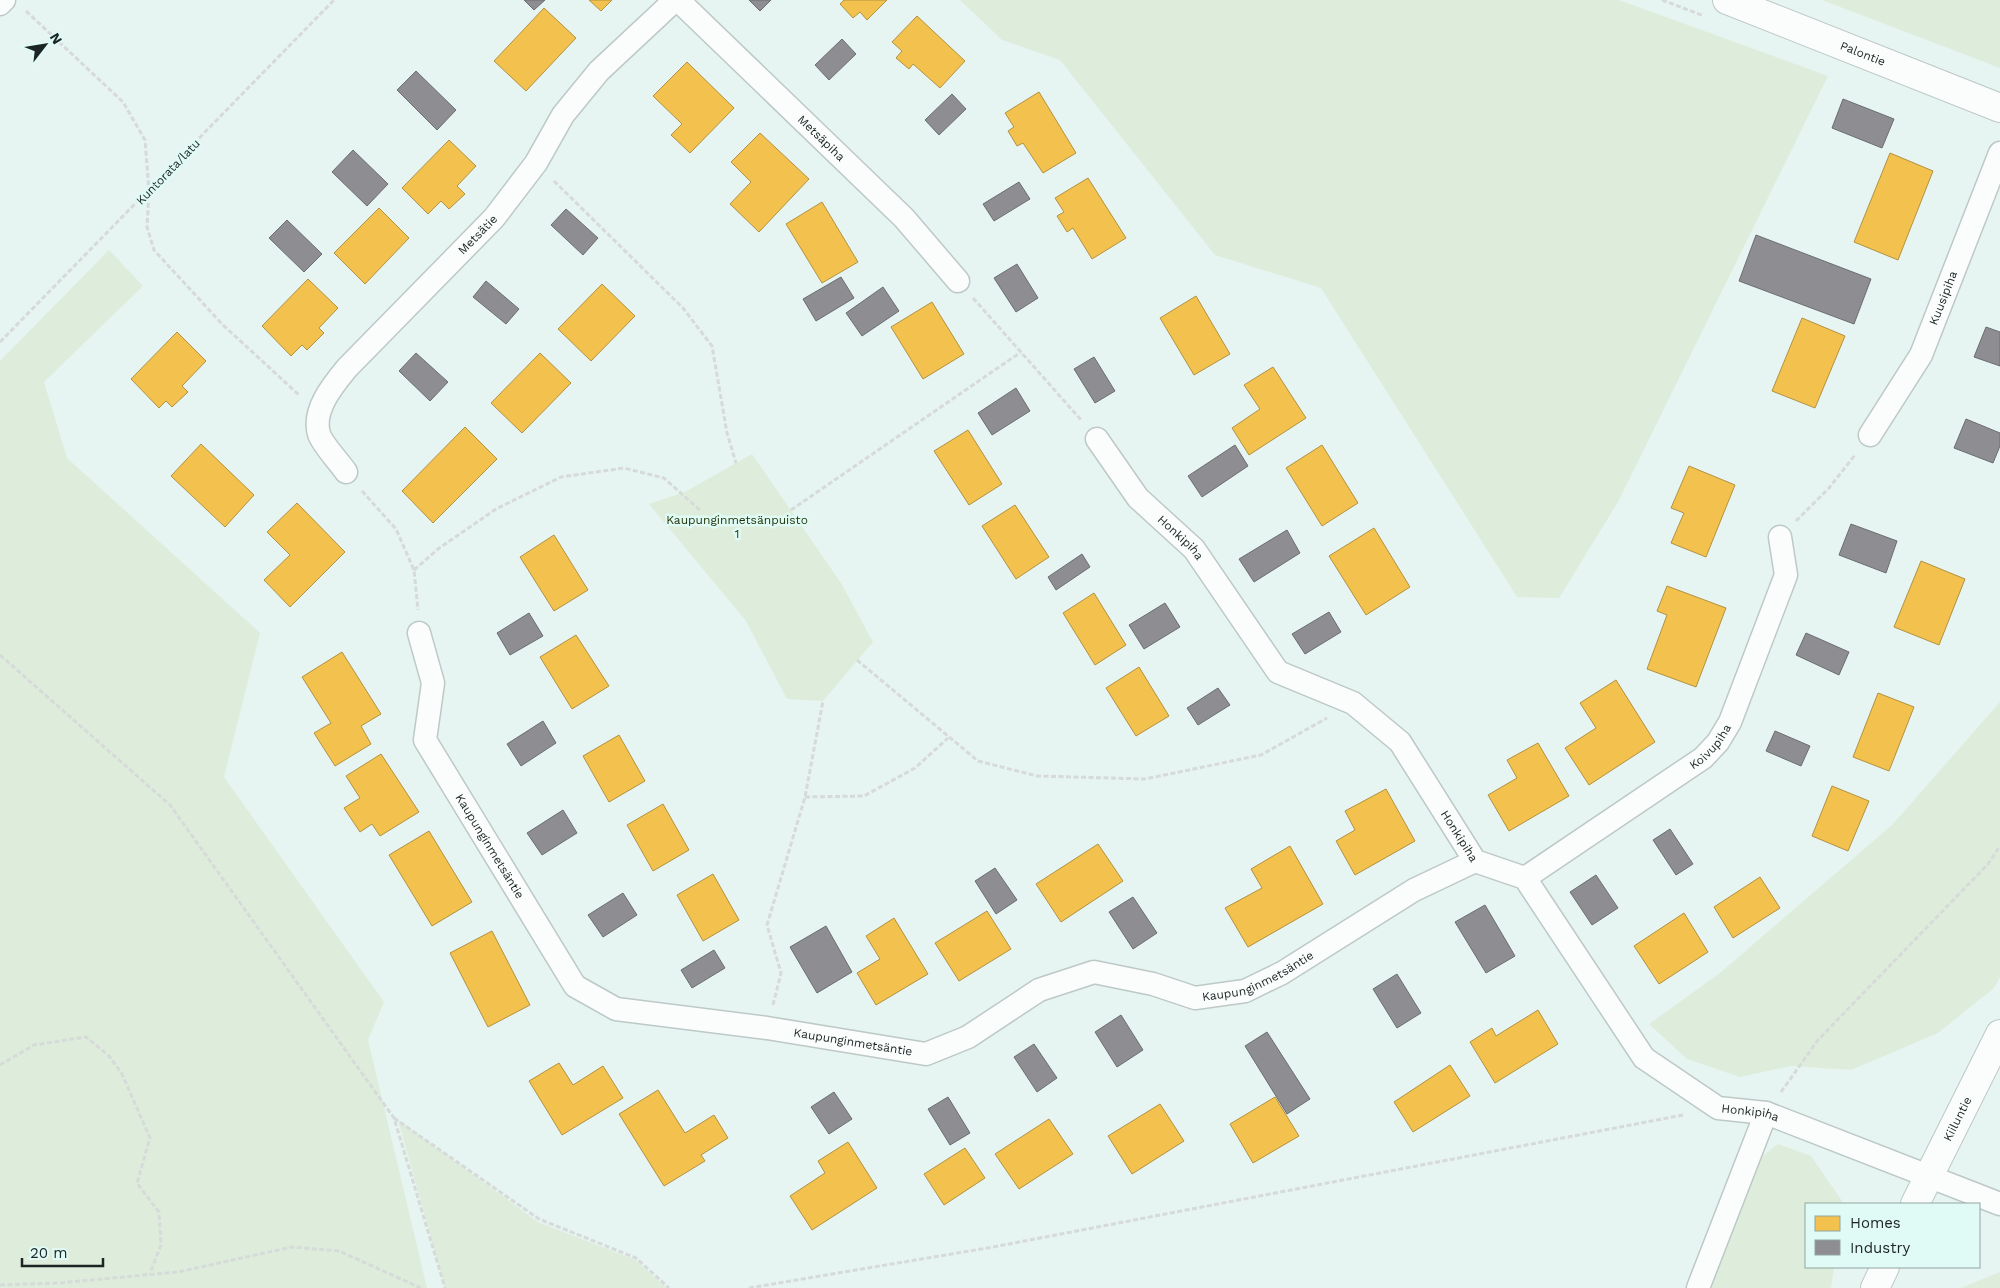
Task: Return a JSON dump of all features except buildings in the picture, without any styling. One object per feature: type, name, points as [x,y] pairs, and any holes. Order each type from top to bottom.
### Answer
[{"type":"street","name":"Metsätie","points":[[346,472],[319,435],[319,413],[330,390],[347,368],[494,218],[536,162],[562,115],[598,71],[676,0]]},
{"type":"street","name":"Metsäpiha","points":[[676,0],[904,218],[958,281]]},
{"type":"street","name":"Palontie","points":[[1727,0],[2000,108]]},
{"type":"street","name":"Kuusipiha","points":[[1870,435],[1921,355],[2000,153]]},
{"type":"street","name":"Honkipiha","points":[[1097,439],[1138,498],[1194,549],[1278,672],[1353,704],[1400,742],[1475,861],[1525,878],[1644,1058],[1718,1108],[1766,1113],[2000,1204]]},
{"type":"street","name":"Koivupiha","points":[[1525,878],[1702,758],[1718,742],[1730,722],[1786,575],[1780,537]]},
{"type":"street","name":"Kaupunginmetsäntie","points":[[419,633],[433,683],[425,740],[575,986],[616,1009],[767,1028],[926,1054],[968,1037],[1039,990],[1094,972],[1153,984],[1195,998],[1245,991],[1282,973],[1414,890],[1475,861]]},
{"type":"street","name":"Kiiluntie","points":[[1915,1203],[2000,1034]]},
{"type":"street","points":[[1698,1288],[1766,1113]]},
{"type":"street","points":[[1875,1288],[1885,1268]]},
{"type":"path","name":"Kuntorata/latu","points":[[0,342],[334,0]]},
{"type":"path","points":[[8,4],[123,102],[145,140],[149,191],[147,227],[154,250],[222,324],[319,413]]},
{"type":"path","points":[[536,162],[683,308],[712,346],[727,433],[736,463]]},
{"type":"path","points":[[958,281],[1097,439]]},
{"type":"path","points":[[791,510],[1021,352]]},
{"type":"path","points":[[1780,537],[1829,488],[1870,435]]},
{"type":"path","points":[[414,570],[438,550],[496,509],[561,478],[624,468],[664,478],[701,511]]},
{"type":"path","points":[[346,472],[396,529],[414,570],[419,633]]},
{"type":"path","points":[[0,655],[170,805],[394,1118],[445,1288]]},
{"type":"path","points":[[857,660],[978,762],[1037,776],[1144,779],[1260,755],[1353,704]]},
{"type":"path","points":[[767,1028],[780,973],[767,925],[805,797],[823,701]]},
{"type":"path","points":[[805,797],[864,796],[915,768],[948,738]]},
{"type":"path","points":[[1766,1113],[1818,1040],[1988,864],[2000,846]]},
{"type":"path","points":[[0,1066],[34,1045],[86,1037],[108,1056],[122,1074],[150,1138],[138,1183],[159,1212],[161,1245],[150,1273]]},
{"type":"path","points":[[749,1288],[993,1247],[1718,1108]]},
{"type":"path","points":[[394,1118],[539,1220],[636,1258],[669,1288]]},
{"type":"path","points":[[0,1285],[59,1283],[150,1273],[178,1272],[292,1247],[339,1251],[420,1288]]},
{"type":"green space","points":[[960,0],[1619,0],[1828,76],[1618,502],[1559,598],[1517,597],[1321,288],[1215,255],[1060,60],[1002,40]]},
{"type":"green space","points":[[1822,0],[2000,0],[2000,68]]},
{"type":"green space","points":[[109,250],[143,286],[44,382],[67,458],[260,633],[224,777],[384,1002],[368,1040],[427,1288],[0,1288],[0,361]]},
{"type":"green space","name":"Kaupunginmetsänpuisto 1","points":[[752,454],[841,583],[873,642],[823,701],[787,699],[746,621],[649,504],[685,492]]},
{"type":"green space","points":[[2000,702],[2000,977],[1994,988],[1938,1033],[1851,1070],[1791,1066],[1740,1077],[1687,1059],[1649,1024],[1720,973],[1893,824]]},
{"type":"green space","points":[[398,1120],[538,1222],[636,1260],[666,1288],[445,1288]]},
{"type":"green space","points":[[1778,1144],[1811,1156],[1842,1201],[1841,1203],[1805,1203],[1805,1268],[1834,1268],[1831,1288],[1710,1288],[1759,1159]]},
{"type":"green space","points":[[2000,1272],[2000,1288],[1961,1288]]}]
